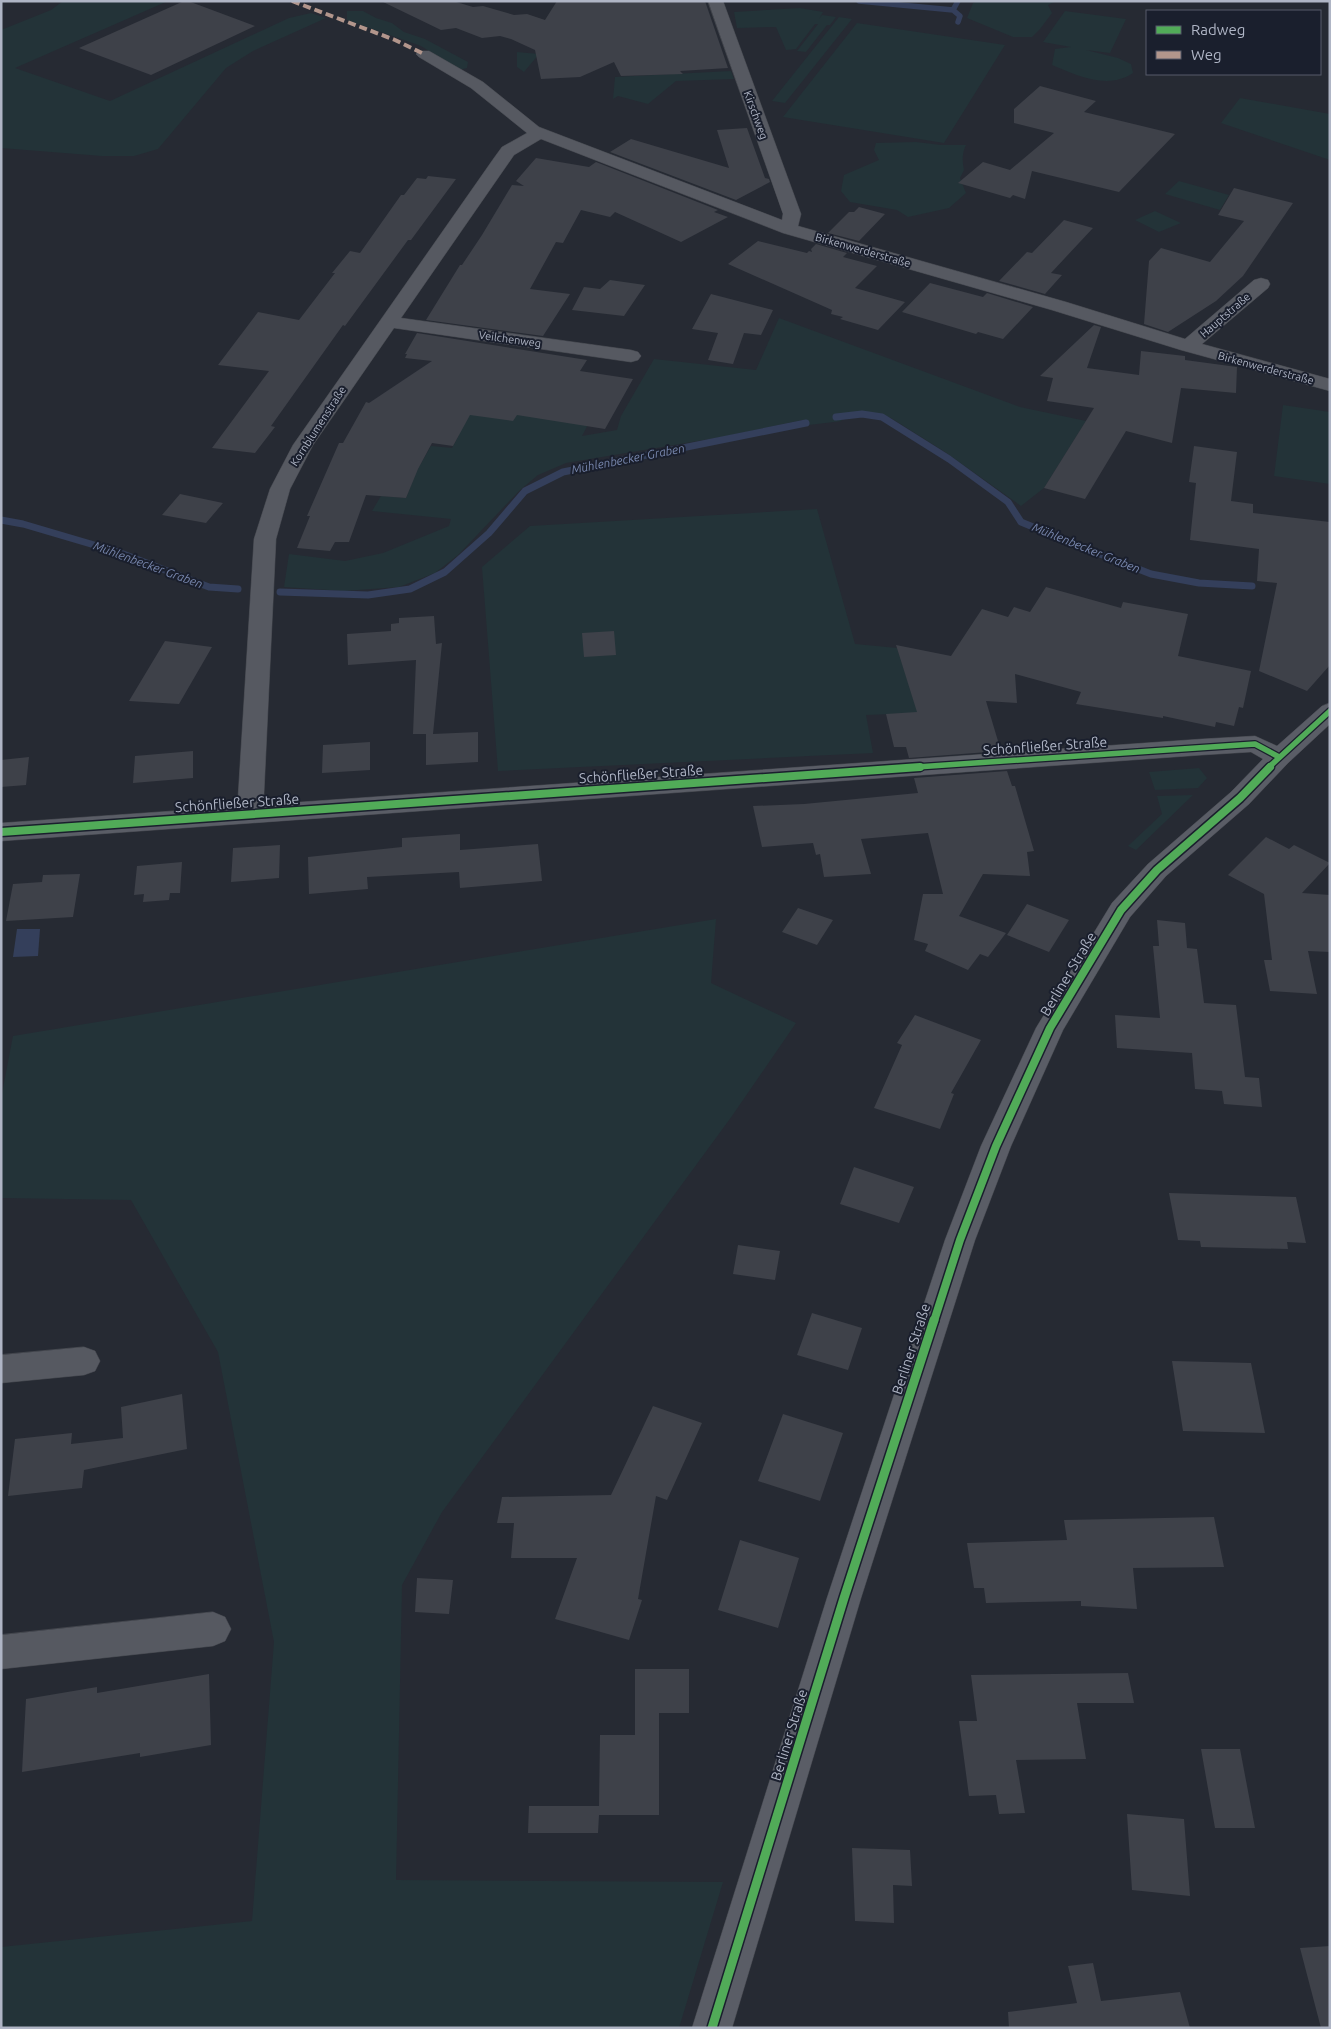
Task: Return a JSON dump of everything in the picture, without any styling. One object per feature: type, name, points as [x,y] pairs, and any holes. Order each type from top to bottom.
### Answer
[{"type":"main road","points":[[1279,757],[1330,711]]},
{"type":"main road","name":"Schönfließer Straße","points":[[1,832],[1202,747],[1255,744],[1279,757]]},
{"type":"main road","name":"Berliner Straße","points":[[712,2028],[844,1598],[960,1240],[996,1146],[1050,1028],[1121,910],[1157,870],[1240,798],[1279,757]]},
{"type":"street","name":"Kirschweg","points":[[715,1],[792,214],[789,229]]},
{"type":"street","name":"Birkenwerderstraße","points":[[424,54],[476,84],[533,130],[789,229],[1059,306],[1188,346],[1330,385]]},
{"type":"street","name":"Kornblumenstraße","points":[[250,814],[265,539],[271,513],[280,489],[303,445],[508,151],[540,133]]},
{"type":"street","name":"Hauptstraße","points":[[1188,346],[1261,284]]},
{"type":"street","name":"Veilchenweg","points":[[389,322],[631,356]]},
{"type":"street","points":[[1,1369],[84,1361]]},
{"type":"street","points":[[1,1652],[212,1629]]},
{"type":"shaded area","points":[[63,1],[168,1],[15,68],[110,101],[289,18],[311,13],[326,18],[253,51],[226,68],[158,149],[134,156],[102,156],[1,148],[1,30],[51,10]]},
{"type":"shaded area","points":[[978,1],[1054,2],[1048,5],[1052,13],[1032,37],[1013,37],[967,18],[973,3]]},
{"type":"shaded area","points":[[800,8],[823,12],[819,19],[822,15],[836,17],[830,25],[827,25],[806,52],[797,51],[818,24],[815,24],[796,49],[786,50],[776,27],[737,28],[734,12]]},
{"type":"shaded area","points":[[347,11],[363,11],[392,23],[404,32],[425,39],[468,62],[467,68],[459,70],[421,46],[347,20]]},
{"type":"shaded area","points":[[1065,11],[1126,19],[1110,53],[1086,50],[1118,58],[1131,64],[1133,73],[1123,78],[1103,81],[1082,77],[1052,65],[1055,49],[1071,47],[1043,42]]},
{"type":"shaded area","points":[[839,17],[852,19],[785,103],[772,101]]},
{"type":"shaded area","points":[[857,23],[1005,45],[944,143],[783,117]]},
{"type":"shaded area","points":[[517,52],[539,54],[524,72],[517,67]]},
{"type":"shaded area","points":[[731,71],[734,79],[676,81],[648,104],[618,96],[613,99],[615,77]]},
{"type":"shaded area","points":[[1240,98],[1330,114],[1330,160],[1221,123]]},
{"type":"shaded area","points":[[916,142],[966,145],[963,157],[964,170],[960,178],[966,193],[949,208],[908,217],[897,210],[850,202],[841,191],[844,175],[879,160],[874,150],[876,143]]},
{"type":"shaded area","points":[[1179,181],[1229,195],[1220,210],[1165,194]]},
{"type":"shaded area","points":[[1155,211],[1181,223],[1159,232],[1135,220]]},
{"type":"shaded area","points":[[779,318],[1020,407],[1086,421],[1044,488],[1021,506],[945,452],[891,418],[871,412],[835,415],[842,421],[809,425],[803,420],[722,437],[566,463],[538,475],[520,490],[458,555],[435,573],[399,587],[344,591],[284,587],[289,554],[345,561],[383,553],[449,526],[451,519],[372,511],[381,496],[406,498],[416,472],[431,446],[452,448],[459,435],[421,430],[510,386],[594,413],[582,436],[617,430],[621,416],[654,359],[756,370]]},
{"type":"shaded area","points":[[1283,405],[1330,412],[1330,484],[1274,476]]},
{"type":"shaded area","points":[[817,509],[855,644],[897,648],[918,713],[866,715],[873,753],[498,771],[482,567],[530,526]]},
{"type":"shaded area","points":[[1199,768],[1207,778],[1198,788],[1155,790],[1149,772]]},
{"type":"shaded area","points":[[1193,795],[1136,850],[1128,846],[1162,814],[1157,796]]},
{"type":"shaded area","points":[[716,919],[711,983],[796,1023],[732,1116],[442,1512],[402,1585],[396,1880],[723,1882],[679,2028],[1,2028],[1,1947],[252,1921],[274,1642],[218,1352],[131,1200],[1,1198],[1,1099],[13,1036]]},
{"type":"water","points":[[17,929],[40,929],[38,956],[13,957]]},
{"type":"building","points":[[184,1],[255,26],[151,75],[79,48]]},
{"type":"building","points":[[381,1],[453,1],[473,7],[483,6],[514,15],[527,14],[545,20],[557,1],[705,1],[728,68],[680,71],[683,74],[621,76],[614,62],[580,77],[541,79],[535,50],[500,36],[482,38],[456,28],[441,30]]},
{"type":"building","points":[[1040,86],[1096,101],[1084,112],[1175,134],[1119,192],[1032,171],[1025,199],[1013,195],[1010,198],[958,183],[983,162],[1010,170],[1054,133],[1014,123],[1014,109]]},
{"type":"building","points":[[747,128],[765,178],[769,179],[770,182],[736,200],[610,152],[631,139],[729,168],[717,130]]},
{"type":"building","points":[[536,158],[589,167],[596,162],[718,210],[714,212],[728,217],[681,242],[615,212],[610,217],[581,210],[563,243],[556,242],[530,289],[570,294],[543,336],[426,320],[460,265],[462,265],[482,235],[512,185],[524,186],[516,181]]},
{"type":"building","points":[[428,176],[456,179],[411,240],[408,240],[345,326],[343,325],[271,426],[275,427],[255,453],[212,448],[269,371],[218,365],[258,312],[299,320],[350,251],[360,253],[401,195],[404,195],[417,178],[426,179]]},
{"type":"building","points":[[1234,188],[1293,203],[1243,276],[1216,301],[1168,332],[1144,324],[1149,261],[1161,248],[1210,262],[1244,221],[1218,215]]},
{"type":"building","points":[[859,207],[885,214],[859,241],[828,233],[849,212],[854,212]]},
{"type":"building","points":[[1064,220],[1093,228],[1051,273],[1062,275],[1045,294],[999,281],[1027,252],[1032,253]]},
{"type":"building","points":[[758,241],[807,253],[809,251],[812,252],[811,249],[816,244],[847,253],[843,257],[877,266],[855,288],[905,302],[878,330],[840,319],[843,317],[831,314],[832,310],[728,264]]},
{"type":"building","points":[[610,280],[645,285],[624,316],[572,310],[584,287],[600,289]]},
{"type":"building","points":[[930,283],[983,297],[987,293],[1033,307],[1003,339],[978,332],[976,334],[902,312]]},
{"type":"building","points":[[711,294],[773,310],[761,335],[744,333],[733,364],[708,360],[718,333],[692,329]]},
{"type":"building","points":[[1094,325],[1101,327],[1087,368],[1139,375],[1141,351],[1185,356],[1185,360],[1237,367],[1236,393],[1181,388],[1172,443],[1126,431],[1085,499],[1044,488],[1094,408],[1047,401],[1053,378],[1040,376]]},
{"type":"building","points":[[417,333],[587,360],[580,371],[633,379],[605,429],[517,415],[513,421],[470,415],[453,446],[432,443],[418,469],[406,498],[366,495],[349,542],[335,542],[330,551],[297,548],[310,516],[307,516],[339,443],[343,443],[366,402],[369,403],[432,361],[405,358],[407,354],[405,354]]},
{"type":"building","points":[[1194,446],[1237,452],[1231,501],[1253,504],[1253,513],[1330,522],[1330,665],[1307,691],[1259,671],[1277,583],[1257,581],[1259,549],[1190,540],[1196,483],[1189,482]]},
{"type":"building","points":[[180,494],[223,503],[206,523],[162,515]]},
{"type":"building","points":[[1046,587],[1121,608],[1123,602],[1188,614],[1178,656],[1251,671],[1243,708],[1239,707],[1234,726],[1216,722],[1215,727],[1163,716],[1163,718],[1076,704],[1081,692],[1015,674],[1017,703],[986,701],[1001,751],[909,758],[906,747],[894,747],[886,714],[917,712],[896,645],[951,656],[982,609],[1008,617],[1014,607],[1030,612]]},
{"type":"building","points":[[434,616],[436,644],[442,643],[433,734],[478,732],[478,762],[426,765],[426,734],[413,734],[416,660],[348,665],[347,634],[391,631],[391,624],[399,623],[399,618]]},
{"type":"building","points":[[614,631],[616,655],[584,657],[582,633]]},
{"type":"building","points":[[165,641],[212,647],[179,704],[129,701]]},
{"type":"building","points":[[370,742],[370,770],[322,773],[323,745]]},
{"type":"building","points":[[193,751],[193,778],[133,783],[135,756]]},
{"type":"building","points":[[29,757],[26,785],[1,787],[1,760]]},
{"type":"building","points":[[1007,771],[1012,786],[1015,786],[1034,851],[1027,852],[1030,876],[983,874],[959,916],[1006,933],[988,957],[980,954],[968,970],[925,951],[928,944],[914,940],[923,894],[943,894],[928,833],[861,839],[871,874],[824,877],[820,854],[816,855],[813,843],[762,847],[753,806],[804,804],[918,793],[914,778]]},
{"type":"building","points":[[460,834],[460,850],[538,844],[542,881],[460,888],[459,872],[367,877],[368,889],[309,894],[308,857],[402,847],[402,838]]},
{"type":"building","points":[[1266,837],[1289,849],[1294,845],[1330,863],[1302,893],[1330,895],[1330,952],[1308,951],[1317,994],[1270,991],[1264,960],[1272,960],[1264,894],[1228,875]]},
{"type":"building","points":[[280,845],[279,878],[231,882],[233,848]]},
{"type":"building","points":[[182,862],[180,893],[170,893],[169,900],[143,902],[144,894],[134,895],[137,866]]},
{"type":"building","points":[[80,874],[73,917],[6,921],[13,884],[42,882],[43,875]]},
{"type":"building","points":[[1027,904],[1069,920],[1049,952],[1007,935]]},
{"type":"building","points":[[798,908],[833,920],[817,945],[782,932]]},
{"type":"building","points":[[1157,920],[1185,923],[1187,948],[1197,949],[1204,1003],[1236,1005],[1245,1077],[1259,1078],[1262,1107],[1224,1104],[1222,1091],[1195,1089],[1192,1053],[1117,1048],[1115,1015],[1160,1018],[1153,946],[1159,946]]},
{"type":"building","points":[[915,1015],[981,1040],[951,1093],[954,1094],[940,1129],[874,1108],[902,1045],[897,1043]]},
{"type":"building","points":[[854,1167],[914,1187],[899,1223],[840,1204]]},
{"type":"building","points":[[1169,1193],[1296,1197],[1306,1243],[1287,1242],[1288,1249],[1201,1247],[1200,1241],[1178,1240]]},
{"type":"building","points":[[738,1245],[780,1251],[775,1280],[733,1274]]},
{"type":"building","points":[[812,1313],[862,1328],[848,1370],[797,1355]]},
{"type":"building","points":[[1172,1361],[1251,1363],[1265,1433],[1183,1431]]},
{"type":"building","points":[[182,1394],[187,1449],[84,1470],[82,1488],[8,1496],[15,1439],[72,1433],[71,1444],[123,1438],[121,1407]]},
{"type":"building","points":[[653,1406],[702,1423],[667,1500],[656,1496],[638,1599],[642,1600],[629,1640],[555,1619],[577,1558],[511,1558],[514,1523],[497,1523],[502,1497],[611,1495]]},
{"type":"building","points":[[783,1414],[843,1433],[820,1501],[758,1481]]},
{"type":"building","points":[[1214,1517],[1224,1567],[1133,1568],[1137,1609],[1081,1606],[1081,1601],[986,1603],[984,1588],[974,1588],[967,1543],[1067,1540],[1064,1520]]},
{"type":"building","points":[[740,1540],[799,1558],[778,1628],[718,1610]]},
{"type":"building","points":[[417,1578],[453,1580],[449,1614],[415,1612]]},
{"type":"building","points":[[635,1669],[689,1669],[689,1713],[659,1713],[659,1815],[599,1815],[598,1833],[528,1833],[529,1806],[599,1806],[600,1735],[635,1735]]},
{"type":"building","points":[[1128,1673],[1134,1703],[1077,1703],[1086,1759],[1016,1760],[1025,1813],[999,1814],[996,1795],[969,1796],[959,1721],[977,1721],[971,1675]]},
{"type":"building","points":[[209,1674],[211,1745],[140,1757],[140,1753],[22,1772],[26,1699],[97,1687],[97,1693]]},
{"type":"building","points":[[1201,1749],[1240,1749],[1255,1828],[1215,1828]]},
{"type":"building","points":[[1127,1814],[1184,1819],[1190,1896],[1132,1890]]},
{"type":"building","points":[[852,1848],[910,1850],[912,1886],[893,1885],[894,1923],[855,1921]]},
{"type":"building","points":[[1330,1946],[1330,2028],[1321,2028],[1300,1948]]},
{"type":"building","points":[[1093,1963],[1101,2001],[1180,1992],[1190,2028],[1009,2028],[1008,2012],[1077,2003],[1068,1966]]},
{"type":"waterway","points":[[859,1],[953,10]]},
{"type":"waterway","points":[[953,10],[958,1]]},
{"type":"waterway","points":[[953,10],[960,16],[958,22]]},
{"type":"waterway","name":"Mühlenbecker Graben","points":[[836,417],[862,414],[882,417],[949,459],[1008,502],[1021,522],[1067,541],[1151,574],[1199,583],[1252,586]]},
{"type":"waterway","name":"Mühlenbecker Graben","points":[[280,592],[368,595],[410,589],[445,572],[489,533],[525,491],[563,472],[806,423]]},
{"type":"waterway","name":"Mühlenbecker Graben","points":[[1,520],[23,524],[118,552],[209,587],[238,589]]},
{"type":"marked path","points":[[292,1],[395,40],[424,54]]},
{"type":"cycle path","points":[[712,2028],[844,1598],[960,1240],[996,1146],[1050,1028],[1121,910],[1157,870],[1240,798],[1279,757],[1330,711]]},
{"type":"cycle path","points":[[1,832],[1202,747],[1255,744],[1279,757]]}]
